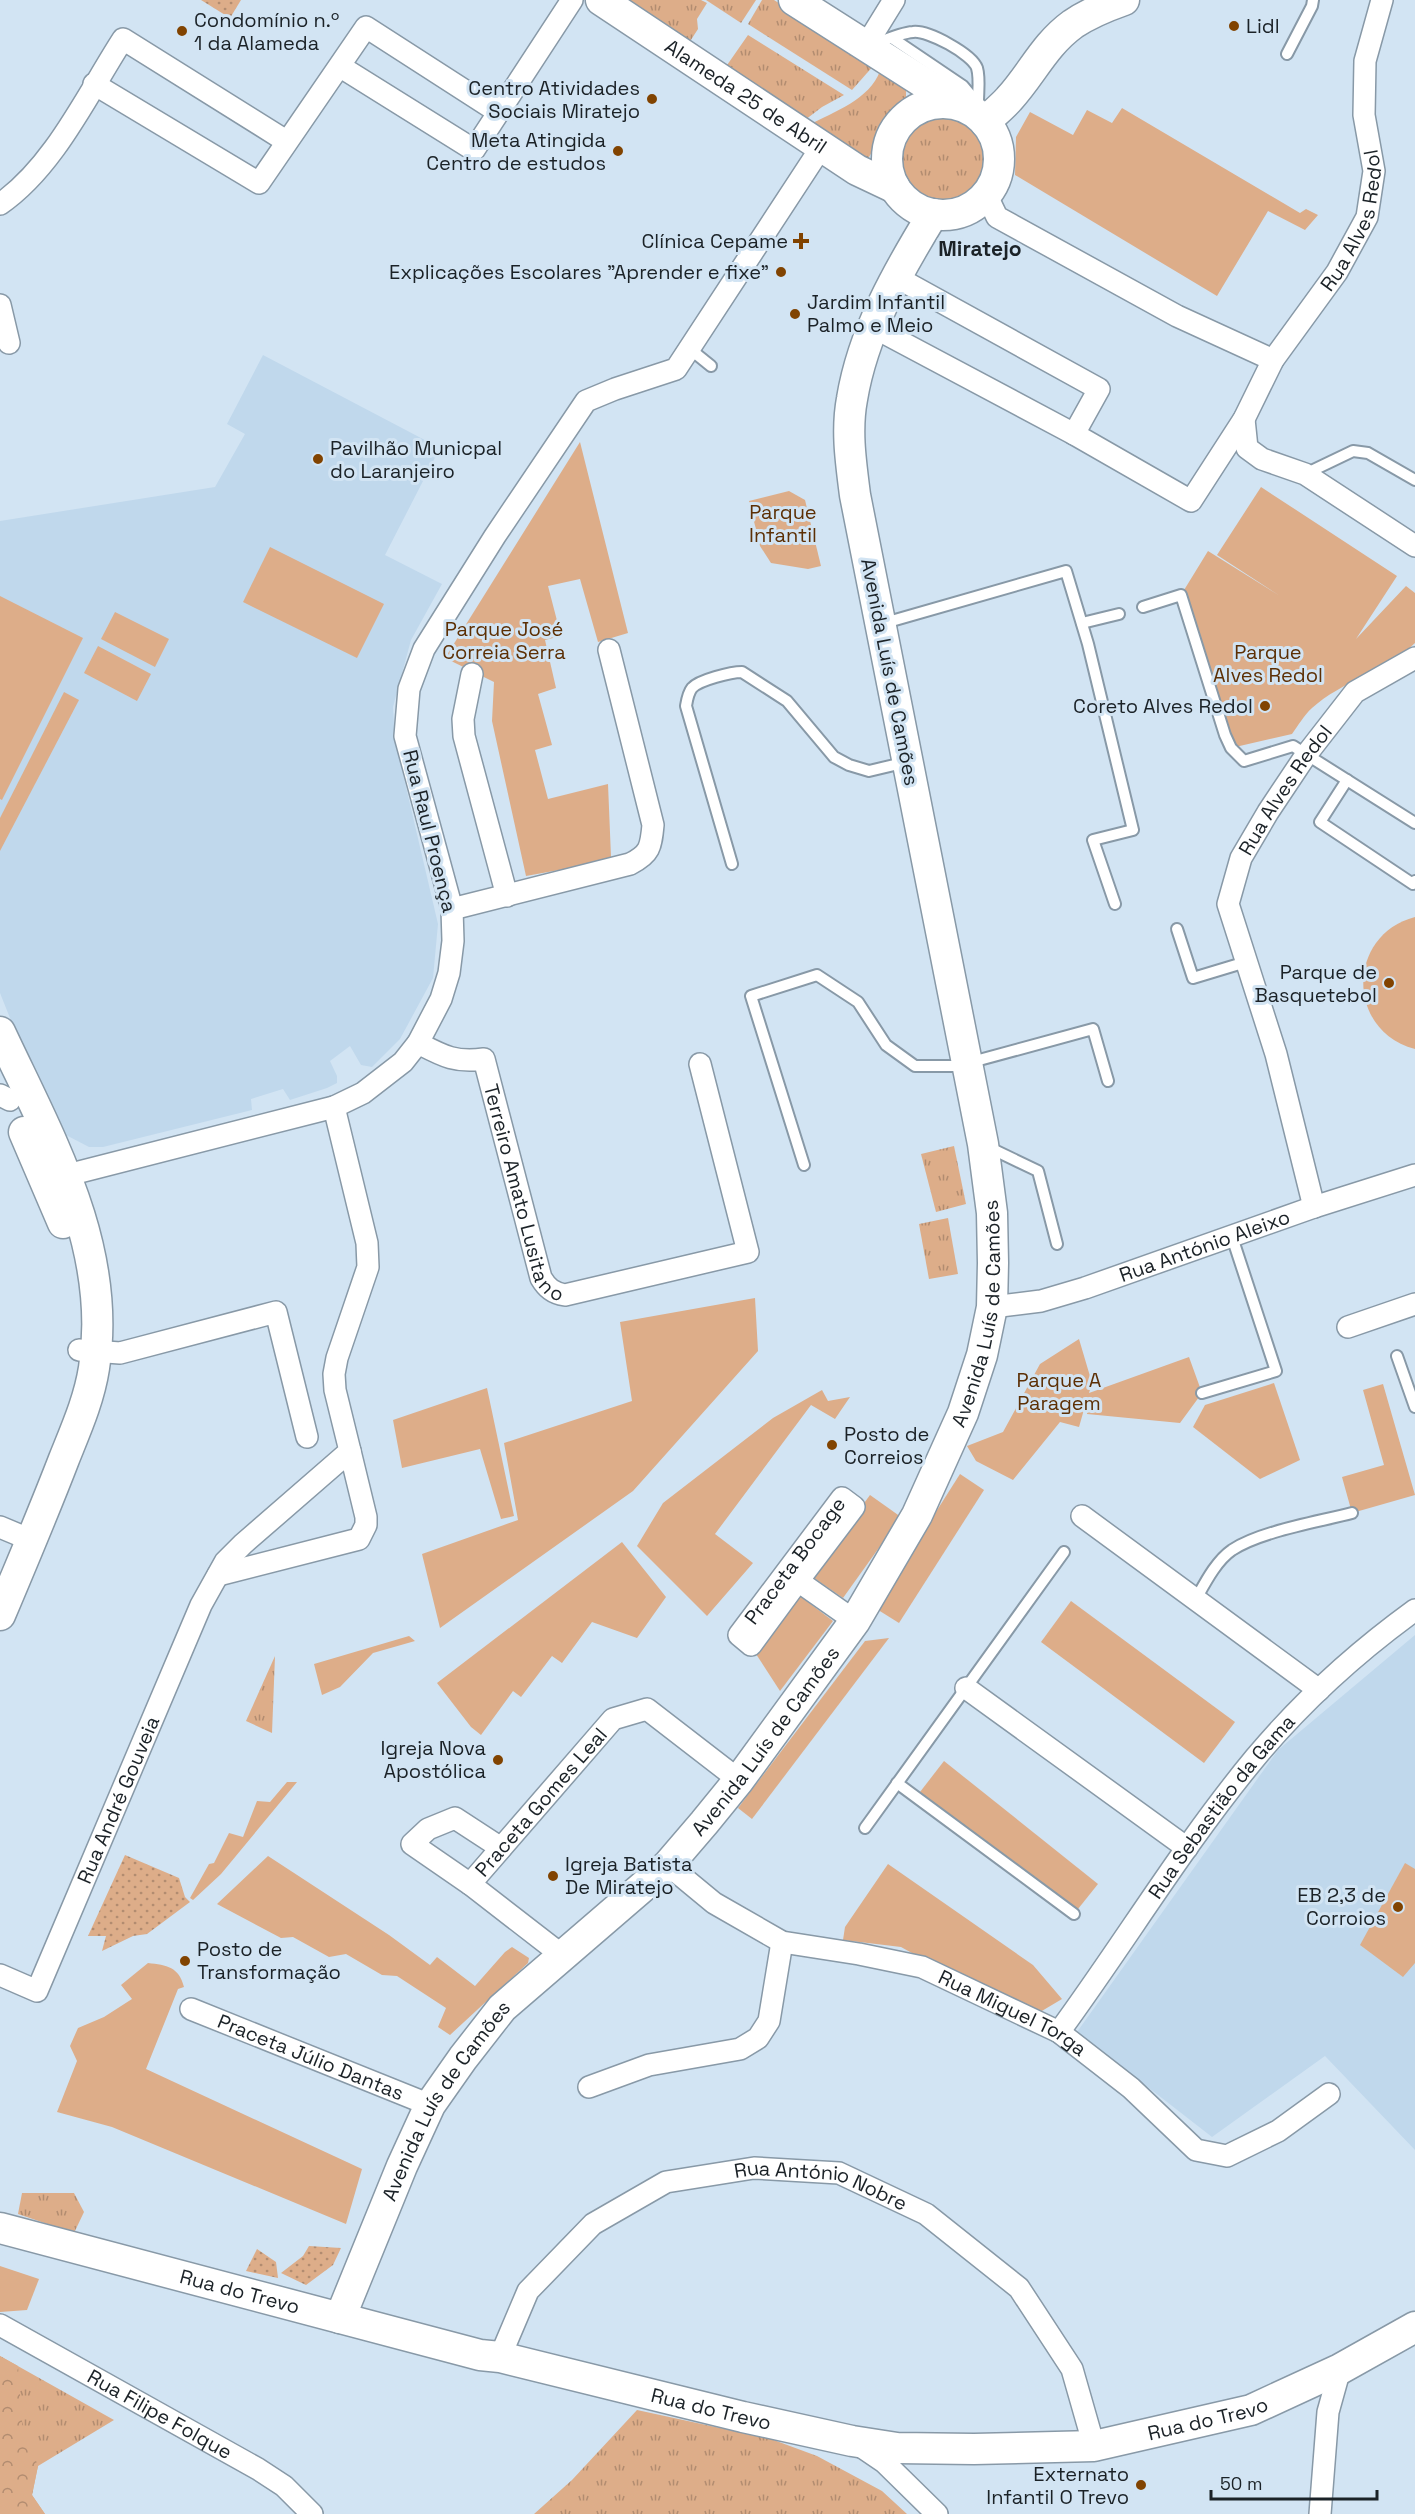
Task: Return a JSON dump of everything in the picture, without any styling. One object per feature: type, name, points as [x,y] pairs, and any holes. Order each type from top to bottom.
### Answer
[{"type":"street","points":[[341,67],[474,150],[572,0]]},
{"type":"street","name":"Alameda 25 de Abril","points":[[601,0],[857,170],[895,188],[911,205],[933,214]]},
{"type":"street","points":[[794,0],[879,43],[975,111],[993,132],[999,158],[994,183],[986,194],[962,212],[948,215],[933,214]]},
{"type":"street","points":[[879,43],[894,0]]},
{"type":"street","points":[[895,188],[888,172],[886,156],[890,140],[898,125],[909,114],[924,106],[940,103],[975,111],[1010,98],[1034,64],[1067,30],[1099,9],[1124,0]]},
{"type":"street","name":"Rua Alves Redol","points":[[1074,434],[1191,501],[1244,419],[1274,360],[1337,272],[1367,217],[1374,171],[1364,115],[1365,61],[1382,0]]},
{"type":"street","points":[[94,84],[259,183],[286,141],[341,67],[366,27],[498,112]]},
{"type":"street","points":[[0,204],[28,180],[60,139],[123,39],[286,141]]},
{"type":"street","points":[[690,349],[822,146]]},
{"type":"street","points":[[986,194],[997,217],[1177,316],[1274,360]]},
{"type":"street","name":"Avenida Luís de Camões","points":[[340,2318],[430,2105],[502,2008],[668,1865],[739,1780],[855,1622],[917,1515],[963,1413],[982,1355],[992,1307],[993,1263],[992,1213],[983,1144],[850,456],[851,400],[859,363],[896,277],[933,214]]},
{"type":"street","points":[[873,327],[1074,434],[1099,389],[896,277]]},
{"type":"street","points":[[0,305],[9,343]]},
{"type":"street","name":"Rua Raul Proença","points":[[56,1177],[334,1107],[384,1079],[418,1043],[441,999],[449,973],[453,941],[452,909],[405,736],[409,689],[424,649],[495,536],[586,401],[676,369],[690,349]]},
{"type":"street","points":[[1244,419],[1247,448],[1262,459],[1305,474],[1415,546]]},
{"type":"street","points":[[452,909],[630,864],[642,858],[652,845],[653,825],[609,650]]},
{"type":"street","name":"Rua Alves Redol","points":[[1314,1207],[1276,1054],[1228,904],[1241,858],[1306,755],[1354,692],[1415,658]]},
{"type":"street","points":[[472,674],[465,703],[464,736],[507,896]]},
{"type":"street","points":[[0,1032],[56,1177]]},
{"type":"street","name":"Terreiro Amato Lusitano","points":[[418,1043],[448,1058],[465,1062],[484,1059],[541,1278],[546,1287],[555,1293],[565,1295],[748,1252],[700,1064]]},
{"type":"street","points":[[0,1563],[84,1410],[94,1369],[87,1351],[98,1320],[92,1259],[83,1222],[3,1091]]},
{"type":"street","points":[[218,1575],[359,1539],[366,1525],[335,1390],[334,1374],[337,1358],[368,1267],[367,1243],[334,1107]]},
{"type":"street","name":"Rua António Aleixo","points":[[992,1307],[1041,1301],[1314,1207],[1415,1175]]},
{"type":"street","points":[[1348,1327],[1415,1305]]},
{"type":"street","points":[[87,1351],[120,1353],[276,1312],[307,1437]]},
{"type":"street","points":[[218,1575],[225,1562],[243,1544],[350,1451]]},
{"type":"street","name":"Praceta Bocage","points":[[842,1498],[854,1507],[798,1581],[751,1645],[739,1635],[842,1498]]},
{"type":"street","points":[[1082,1516],[1319,1690]]},
{"type":"street","points":[[0,1615],[15,1533]]},
{"type":"street","name":"Rua André Gouveia","points":[[0,1975],[37,1991],[201,1605],[218,1575]]},
{"type":"street","name":"Praceta Bocage","points":[[798,1581],[855,1622]]},
{"type":"street","name":"Rua Sebastião da Gama","points":[[1059,2032],[1187,1848],[1256,1757],[1319,1690],[1415,1610]]},
{"type":"street","points":[[966,1688],[1187,1848]]},
{"type":"street","name":"Praceta Gomes Leal","points":[[563,1956],[470,1884],[613,1719],[647,1709],[739,1780]]},
{"type":"street","points":[[470,1884],[412,1844],[428,1829],[455,1818],[501,1848]]},
{"type":"street","name":"Rua Miguel Torga","points":[[668,1865],[714,1903],[782,1942],[922,1967],[1059,2032],[1131,2088],[1196,2150],[1227,2156],[1278,2131],[1329,2094]]},
{"type":"street","points":[[589,2087],[649,2066],[740,2049],[758,2038],[768,2020],[782,1942]]},
{"type":"street","name":"Praceta Júlio Dantas","points":[[191,2009],[430,2105]]},
{"type":"street","name":"Rua António Nobre","points":[[500,2357],[528,2290],[593,2224],[666,2182],[754,2168],[839,2174],[926,2214],[1019,2288],[1072,2369],[1094,2446]]},
{"type":"street","name":"Rua do Trevo","points":[[0,2228],[480,2355],[500,2357],[743,2417],[852,2441],[897,2448],[1094,2446],[1251,2409],[1340,2369],[1415,2327]]},
{"type":"street","name":"Rua Filipe Folque","points":[[0,2325],[258,2469],[284,2486],[312,2514]]},
{"type":"street","points":[[1320,2514],[1328,2412],[1340,2369]]},
{"type":"street","points":[[852,2441],[884,2462],[937,2514]]},
{"type":"lane","points":[[1287,54],[1313,0]]},
{"type":"lane","points":[[879,43],[913,32],[925,32],[971,59],[977,67],[978,77],[975,111]]},
{"type":"lane","points":[[690,349],[711,366]]},
{"type":"lane","points":[[1305,474],[1353,451],[1368,453],[1415,480]]},
{"type":"lane","points":[[881,624],[1066,571],[1082,623],[1133,830],[1093,840],[1115,904]]},
{"type":"lane","points":[[1143,607],[1180,595],[1225,735],[1231,748],[1244,760],[1293,746],[1415,823]]},
{"type":"lane","points":[[1082,623],[1119,614]]},
{"type":"lane","points":[[732,864],[686,706],[692,688],[699,683],[733,672],[742,672],[787,701],[834,757],[849,765],[869,771],[908,761]]},
{"type":"lane","points":[[1347,780],[1320,822],[1413,884],[1415,881]]},
{"type":"lane","points":[[1177,929],[1193,978],[1246,962]]},
{"type":"lane","points":[[804,1165],[751,996],[817,975],[858,1002],[886,1046],[915,1066],[957,1066],[1093,1029],[1108,1082]]},
{"type":"lane","points":[[983,1144],[1038,1171],[1057,1244]]},
{"type":"lane","points":[[1202,1393],[1276,1371],[1232,1237]]},
{"type":"lane","points":[[1397,1356],[1415,1407]]},
{"type":"lane","points":[[1196,1599],[1208,1578],[1230,1551],[1252,1540],[1352,1513]]},
{"type":"lane","points":[[865,1828],[1064,1552]]},
{"type":"lane","points":[[897,1783],[1074,1914]]},
{"type":"shaded area","points":[[263,355],[440,448],[385,555],[442,584],[411,640],[393,707],[395,740],[438,924],[433,978],[400,1039],[372,1067],[361,1065],[350,1046],[330,1061],[337,1076],[337,1083],[327,1088],[290,1100],[283,1089],[251,1099],[252,1110],[103,1147],[89,1147],[64,1134],[28,1063],[0,993],[0,521],[215,487],[245,434],[227,424]]},
{"type":"shaded area","points":[[1415,1635],[1415,2150],[1325,2056],[1212,2137],[1077,2032],[1278,1750]]},
{"type":"green space","points":[[201,0],[241,0],[230,18]]},
{"type":"green space","points":[[618,0],[701,0],[707,3],[697,19],[698,29],[687,46]]},
{"type":"green space","points":[[706,0],[756,0],[741,23]]},
{"type":"green space","points":[[762,0],[774,0],[875,64],[852,90],[748,24]]},
{"type":"green space","points":[[748,35],[844,95],[805,120],[725,68]]},
{"type":"green space","points":[[880,71],[900,83],[906,90],[906,98],[901,110],[887,124],[868,159],[861,158],[809,125],[860,97],[875,81]]},
{"type":"green space","points":[[1122,108],[1300,213],[1306,209],[1318,215],[1305,230],[1268,211],[1217,296],[1015,175],[1016,137],[1030,112],[1073,135],[1087,110],[1112,123]]},
{"type":"green space","points":[[940,117],[957,120],[971,130],[981,144],[984,161],[981,178],[971,192],[957,202],[940,205],[923,202],[909,192],[899,178],[896,161],[899,144],[909,130],[923,120]]},
{"type":"green space","name":"Parque José Correia Serra","points":[[580,442],[628,633],[598,642],[580,579],[548,586],[561,636],[545,640],[556,688],[538,694],[552,745],[535,750],[548,799],[608,784],[611,857],[581,866],[526,876],[492,721],[494,682],[445,658]]},
{"type":"green space","name":"Parque Alves Redol","points":[[1261,487],[1397,576],[1356,639],[1406,586],[1415,593],[1415,643],[1391,661],[1324,699],[1309,711],[1292,734],[1231,748],[1181,595],[1208,551],[1280,596],[1217,555]]},
{"type":"green space","name":"Parque Infantil","points":[[789,491],[805,500],[821,566],[808,569],[771,563],[760,546],[749,501]]},
{"type":"green space","points":[[270,547],[384,604],[357,658],[243,602]]},
{"type":"green space","points":[[0,596],[83,638],[2,800],[0,799]]},
{"type":"green space","points":[[115,612],[169,639],[155,667],[101,639]]},
{"type":"green space","points":[[98,646],[151,674],[137,701],[84,673]]},
{"type":"green space","points":[[64,692],[79,700],[0,851],[0,818]]},
{"type":"green space","name":"Parque de Basquetebol","points":[[1415,917],[1415,1049],[1392,1039],[1376,1023],[1366,1004],[1363,983],[1366,962],[1376,943],[1392,927]]},
{"type":"green space","points":[[954,1146],[966,1204],[936,1212],[921,1154]]},
{"type":"green space","points":[[948,1218],[958,1274],[929,1279],[919,1224]]},
{"type":"green space","points":[[755,1298],[758,1351],[633,1491],[440,1628],[422,1554],[518,1520],[504,1443],[632,1401],[620,1322]]},
{"type":"green space","name":"Parque A Paragem","points":[[1079,1339],[1092,1383],[1089,1393],[1189,1357],[1202,1393],[1180,1423],[1087,1414],[1087,1399],[1079,1427],[1060,1422],[1013,1480],[976,1461],[967,1446],[1003,1432],[1040,1364]]},
{"type":"green space","points":[[1274,1383],[1300,1460],[1260,1479],[1193,1427],[1205,1405]]},
{"type":"green space","points":[[1383,1384],[1415,1495],[1352,1513],[1342,1477],[1384,1465],[1363,1390]]},
{"type":"green space","points":[[487,1388],[514,1516],[501,1519],[480,1449],[402,1468],[393,1420]]},
{"type":"green space","points":[[822,1390],[828,1401],[850,1397],[835,1419],[811,1405],[715,1534],[753,1563],[707,1616],[637,1546],[663,1503],[773,1418]]},
{"type":"green space","points":[[960,1474],[984,1490],[899,1623],[875,1608]]},
{"type":"green space","points":[[870,1495],[901,1517],[843,1598],[811,1576]]},
{"type":"green space","points":[[622,1542],[666,1597],[637,1638],[592,1622],[562,1663],[552,1656],[521,1697],[513,1691],[481,1735],[471,1727],[437,1683]]},
{"type":"green space","points":[[800,1596],[833,1621],[780,1691],[756,1654]]},
{"type":"green space","points":[[1071,1601],[1235,1722],[1204,1763],[1041,1642]]},
{"type":"green space","points":[[409,1636],[415,1641],[373,1653],[340,1687],[322,1695],[314,1664]]},
{"type":"green space","points":[[889,1638],[752,1819],[738,1808],[865,1641]]},
{"type":"green space","points":[[275,1656],[272,1733],[246,1721]]},
{"type":"green space","points":[[944,1761],[1098,1884],[1074,1914],[920,1792]]},
{"type":"green space","points":[[287,1782],[297,1782],[221,1874],[193,1900],[190,1898],[209,1864],[214,1863],[229,1833],[243,1837],[257,1801],[270,1802]]},
{"type":"green space","points":[[125,1855],[179,1878],[185,1897],[190,1902],[147,1934],[133,1936],[102,1951],[106,1936],[88,1936]]},
{"type":"green space","points":[[268,1856],[389,1935],[430,1965],[437,1957],[475,1986],[512,1947],[529,1958],[528,1963],[450,2035],[438,2027],[446,2008],[397,1976],[382,1975],[346,1954],[329,1957],[293,1937],[281,1938],[217,1904]]},
{"type":"green space","name":"EB 2,3 de Corroios","points":[[1405,1863],[1415,1869],[1415,1963],[1403,1977],[1360,1945]]},
{"type":"green space","points":[[888,1864],[1033,1965],[1062,1999],[1030,2018],[901,1947],[843,1940],[845,1927]]},
{"type":"green space","points":[[148,1963],[171,1968],[179,1975],[184,1987],[178,1989],[146,2069],[362,2169],[346,2224],[112,2127],[57,2112],[77,2061],[70,2046],[78,2028],[104,2017],[132,1999],[121,1985]]},
{"type":"green space","points":[[22,2193],[74,2193],[84,2212],[74,2233],[18,2214]]},
{"type":"green space","points":[[309,2246],[341,2248],[333,2265],[306,2285],[281,2273],[303,2256]]},
{"type":"green space","points":[[257,2249],[276,2262],[278,2278],[246,2271]]},
{"type":"green space","points":[[0,2266],[39,2279],[27,2310],[0,2312]]},
{"type":"green space","points":[[0,2356],[114,2420],[38,2466],[32,2495],[45,2514],[0,2514]]},
{"type":"green space","points":[[0,2356],[18,2366],[22,2424],[38,2466],[32,2495],[45,2514],[0,2514]]},
{"type":"green space","points":[[637,2410],[771,2439],[817,2456],[882,2491],[907,2514],[534,2514],[572,2480]]},
{"type":"place","name":"Lidl","points":[[1234,26]]},
{"type":"place","name":"Condomínio n.º 1 da Alameda","points":[[182,31]]},
{"type":"place","name":"Centro Atividades Sociais Miratejo","points":[[652,99]]},
{"type":"place","name":"Meta Atingida Centro de estudos","points":[[618,151]]},
{"type":"place","name":"Clínica Cepame","points":[[801,241]]},
{"type":"place","name":"Explicações Escolares \"Aprender e fixe\"","points":[[781,272]]},
{"type":"place","name":"Jardim Infantil Palmo e Meio","points":[[795,314]]},
{"type":"place","name":"Pavilhão Municpal do Laranjeiro","points":[[318,459]]},
{"type":"place","name":"Coreto Alves Redol","points":[[1265,706]]},
{"type":"place","name":"Parque de Basquetebol","points":[[1389,983]]},
{"type":"place","name":"Posto de Correios","points":[[832,1445]]},
{"type":"place","name":"Igreja Nova Apostólica","points":[[498,1760]]},
{"type":"place","name":"Igreja Batista De Miratejo","points":[[553,1876]]},
{"type":"place","name":"EB 2,3 de Corroios","points":[[1398,1907]]},
{"type":"place","name":"Posto de Transformação","points":[[185,1961]]},
{"type":"place","name":"Externato Infantil O Trevo","points":[[1141,2485]]},
{"type":"district","name":"Miratejo","points":[[980,248]]}]
